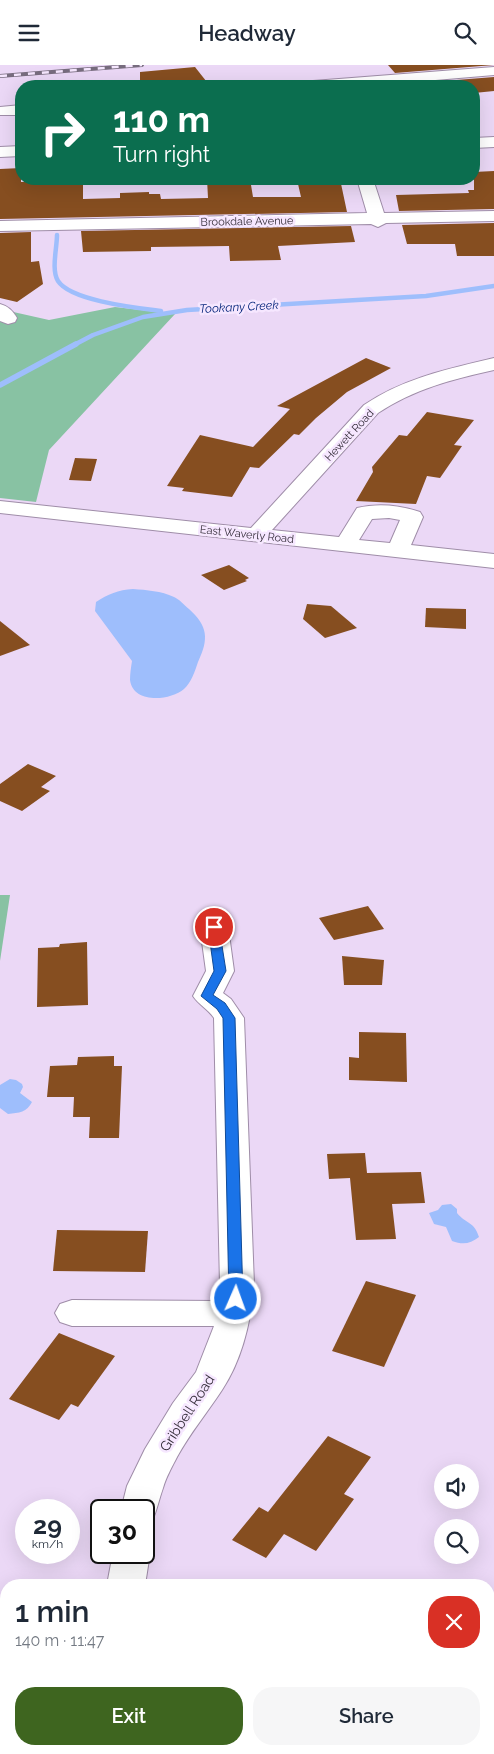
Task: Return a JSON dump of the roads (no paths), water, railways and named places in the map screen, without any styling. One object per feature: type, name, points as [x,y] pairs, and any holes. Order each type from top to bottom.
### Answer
[{"type":"street","points":[[385,80],[494,71]]},
{"type":"street","points":[[1,110],[15,110]]},
{"type":"street","points":[[480,143],[494,142]]},
{"type":"street","points":[[0,152],[15,151]]},
{"type":"street","points":[[367,185],[378,220]]},
{"type":"street","name":"Brookdale Avenue","points":[[0,226],[378,220],[494,216]]},
{"type":"street","name":"Hewett Road","points":[[256,535],[371,409],[380,402],[407,388],[434,379],[494,364]]},
{"type":"street","name":"East Waverly Road","points":[[0,507],[494,561]]},
{"type":"street","points":[[345,545],[365,513],[404,514],[412,517],[398,551]]},
{"type":"street","name":"Gribbell Road","points":[[142,1499],[145,1486],[163,1449],[210,1380],[220,1359],[235,1313],[237,1285],[229,1018],[221,1006],[206,996],[220,971],[214,927]]},
{"type":"street","points":[[72,1313],[235,1313]]},
{"type":"street","points":[[127,1579],[129,1564]]},
{"type":"water","points":[[133,589],[159,592],[176,598],[195,615],[203,627],[205,640],[202,654],[189,684],[178,693],[162,698],[153,698],[145,697],[138,693],[133,688],[130,680],[132,661],[95,611],[96,602],[100,599],[118,591]]},
{"type":"water","points":[[10,1079],[22,1084],[23,1087],[20,1093],[32,1102],[28,1108],[22,1111],[8,1114],[0,1108],[0,1085]]},
{"type":"water","points":[[451,1204],[457,1209],[460,1217],[475,1228],[479,1237],[466,1243],[452,1241],[446,1227],[434,1224],[429,1213],[438,1210],[442,1205]]},
{"type":"waterway","points":[[57,235],[55,271],[58,281],[65,288],[76,294],[106,302],[161,311]]},
{"type":"waterway","name":"Tookany Creek","points":[[74,345],[93,335],[143,317],[187,310],[426,296],[494,286]]},
{"type":"waterway","name":"Tookany Creek","points":[[0,385],[76,344]]},
{"type":"railway","points":[[0,76],[142,65]]}]
